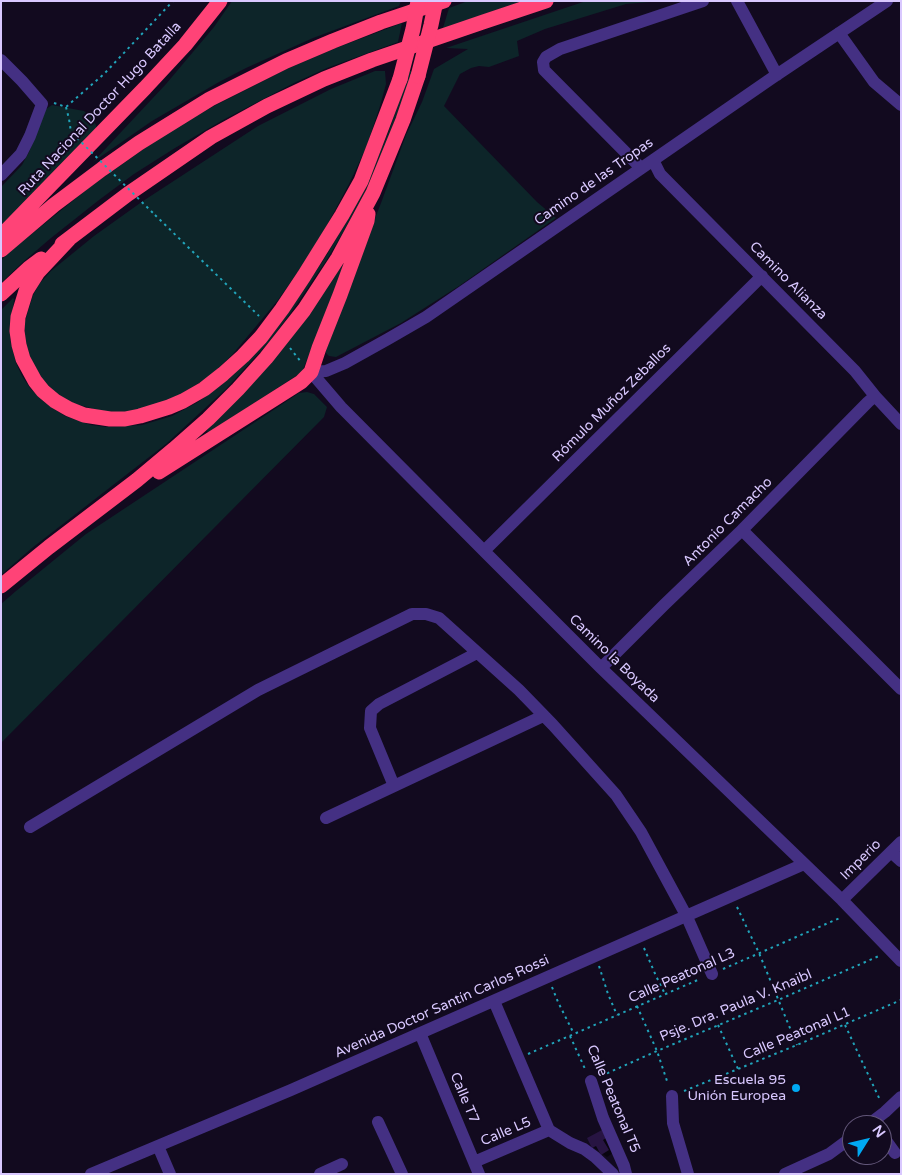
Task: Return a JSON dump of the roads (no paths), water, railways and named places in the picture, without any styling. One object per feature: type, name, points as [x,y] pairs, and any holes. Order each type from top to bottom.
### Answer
[{"type":"highway","name":"Ruta Nacional Doctor Hugo Batalla","points":[[1,236],[145,88],[185,45],[220,1]]},
{"type":"highway","points":[[69,239],[38,272],[26,291],[18,317],[17,331],[23,359],[43,391],[69,409],[110,419],[125,419],[168,407],[183,401],[204,388],[243,356],[269,326],[304,276],[342,215],[361,180],[400,79],[418,1]]},
{"type":"highway","points":[[1,586],[137,480],[208,419],[238,389],[304,310],[338,258],[372,193],[403,120],[418,76],[432,25],[436,1]]},
{"type":"highway","points":[[1,250],[89,178],[139,143],[210,100],[286,61],[333,41],[381,22],[444,1]]},
{"type":"highway","points":[[1,294],[29,268],[128,194],[211,137],[267,106],[324,79],[372,60],[546,1]]},
{"type":"highway","points":[[137,480],[161,471],[301,382],[311,372],[318,348],[367,221],[372,193]]},
{"type":"street","points":[[641,168],[544,70],[543,62],[560,49],[703,1]]},
{"type":"street","points":[[737,1],[777,75]]},
{"type":"street","name":"Camino de las Tropas","points":[[311,372],[326,371],[345,363],[426,316],[887,1]]},
{"type":"street","points":[[839,34],[874,82],[901,105]]},
{"type":"street","points":[[1,60],[42,104],[21,154],[1,175]]},
{"type":"street","name":"Camino Alianza","points":[[653,160],[660,174],[855,371],[901,424]]},
{"type":"street","name":"Rómulo Muñoz Zeballos","points":[[484,551],[762,276]]},
{"type":"street","name":"Camino la Boyada","points":[[311,372],[341,407],[484,551],[842,900],[901,961]]},
{"type":"street","name":"Antonio Camacho","points":[[602,668],[875,396]]},
{"type":"street","points":[[742,530],[901,689]]},
{"type":"street","points":[[30,827],[258,690],[412,614],[426,614],[438,618],[519,690],[616,795],[642,832],[687,917],[712,974]]},
{"type":"street","points":[[394,786],[370,728],[371,712],[379,704],[477,653]]},
{"type":"street","points":[[326,818],[543,716]]},
{"type":"street","name":"Imperio","points":[[842,900],[901,842]]},
{"type":"street","points":[[891,852],[901,861]]},
{"type":"street","name":"Avenida Doctor Santín Carlos Rossi","points":[[91,1174],[291,1090],[804,864]]},
{"type":"street","points":[[494,1001],[549,1130],[584,1149],[613,1174]]},
{"type":"street","name":"Calle T7","points":[[420,1033],[477,1168]]},
{"type":"street","name":"Calle Peatonal T5","points":[[591,1081],[603,1118],[626,1174]]},
{"type":"street","points":[[672,1096],[674,1123],[688,1174]]},
{"type":"street","points":[[882,1115],[901,1097]]},
{"type":"street","points":[[378,1122],[402,1174]]},
{"type":"street","name":"Calle L5","points":[[477,1168],[549,1130]]},
{"type":"street","points":[[785,1174],[830,1154],[842,1145]]},
{"type":"street","points":[[158,1146],[170,1174]]},
{"type":"street","points":[[892,1149],[895,1153]]},
{"type":"street","points":[[320,1174],[342,1164]]},
{"type":"place","name":"Escuela 95 Unión Europea","points":[[796,1088]]}]
